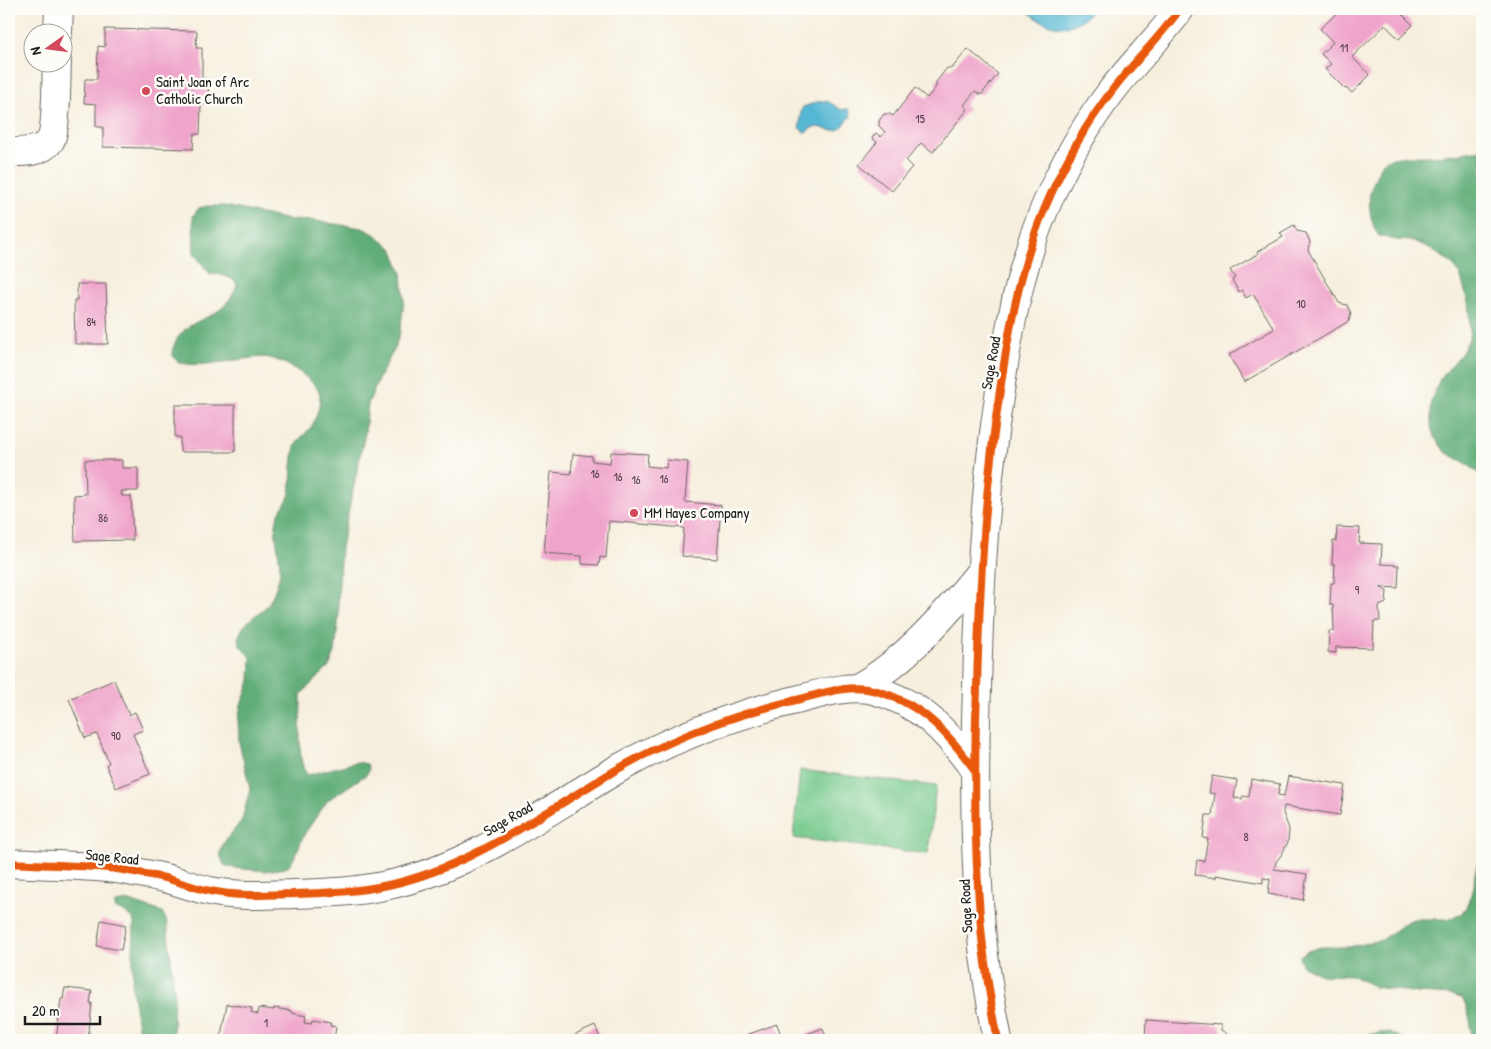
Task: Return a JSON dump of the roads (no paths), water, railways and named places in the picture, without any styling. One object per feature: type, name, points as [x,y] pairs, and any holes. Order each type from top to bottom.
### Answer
[{"type":"street","points":[[58,22],[59,9]]},
{"type":"street","name":"Sage Road","points":[[998,1040],[981,930],[974,769],[981,571],[986,508],[1006,355],[1021,283],[1031,246],[1044,210],[1081,137],[1113,89],[1180,9]]},
{"type":"street","points":[[9,152],[36,150],[51,141],[56,72]]},
{"type":"street","name":"Sage Road","points":[[9,863],[108,868],[167,879],[208,891],[238,894],[315,893],[387,885],[417,878],[476,854],[618,769],[669,742],[718,723],[772,706],[857,688],[885,671],[926,632],[981,571]]},
{"type":"street","name":"Sage Road","points":[[857,688],[884,693],[923,712],[939,725],[974,769]]},
{"type":"water","points":[[1025,9],[1094,9],[1077,23],[1060,27],[1042,22]]},
{"type":"water","points":[[820,101],[827,101],[842,110],[848,108],[851,117],[839,129],[814,127],[806,133],[799,128],[803,107]]},
{"type":"place","name":"Saint Joan of Arc Catholic Church","points":[[146,91]]},
{"type":"place","name":"MM Hayes Company","points":[[634,513]]}]
